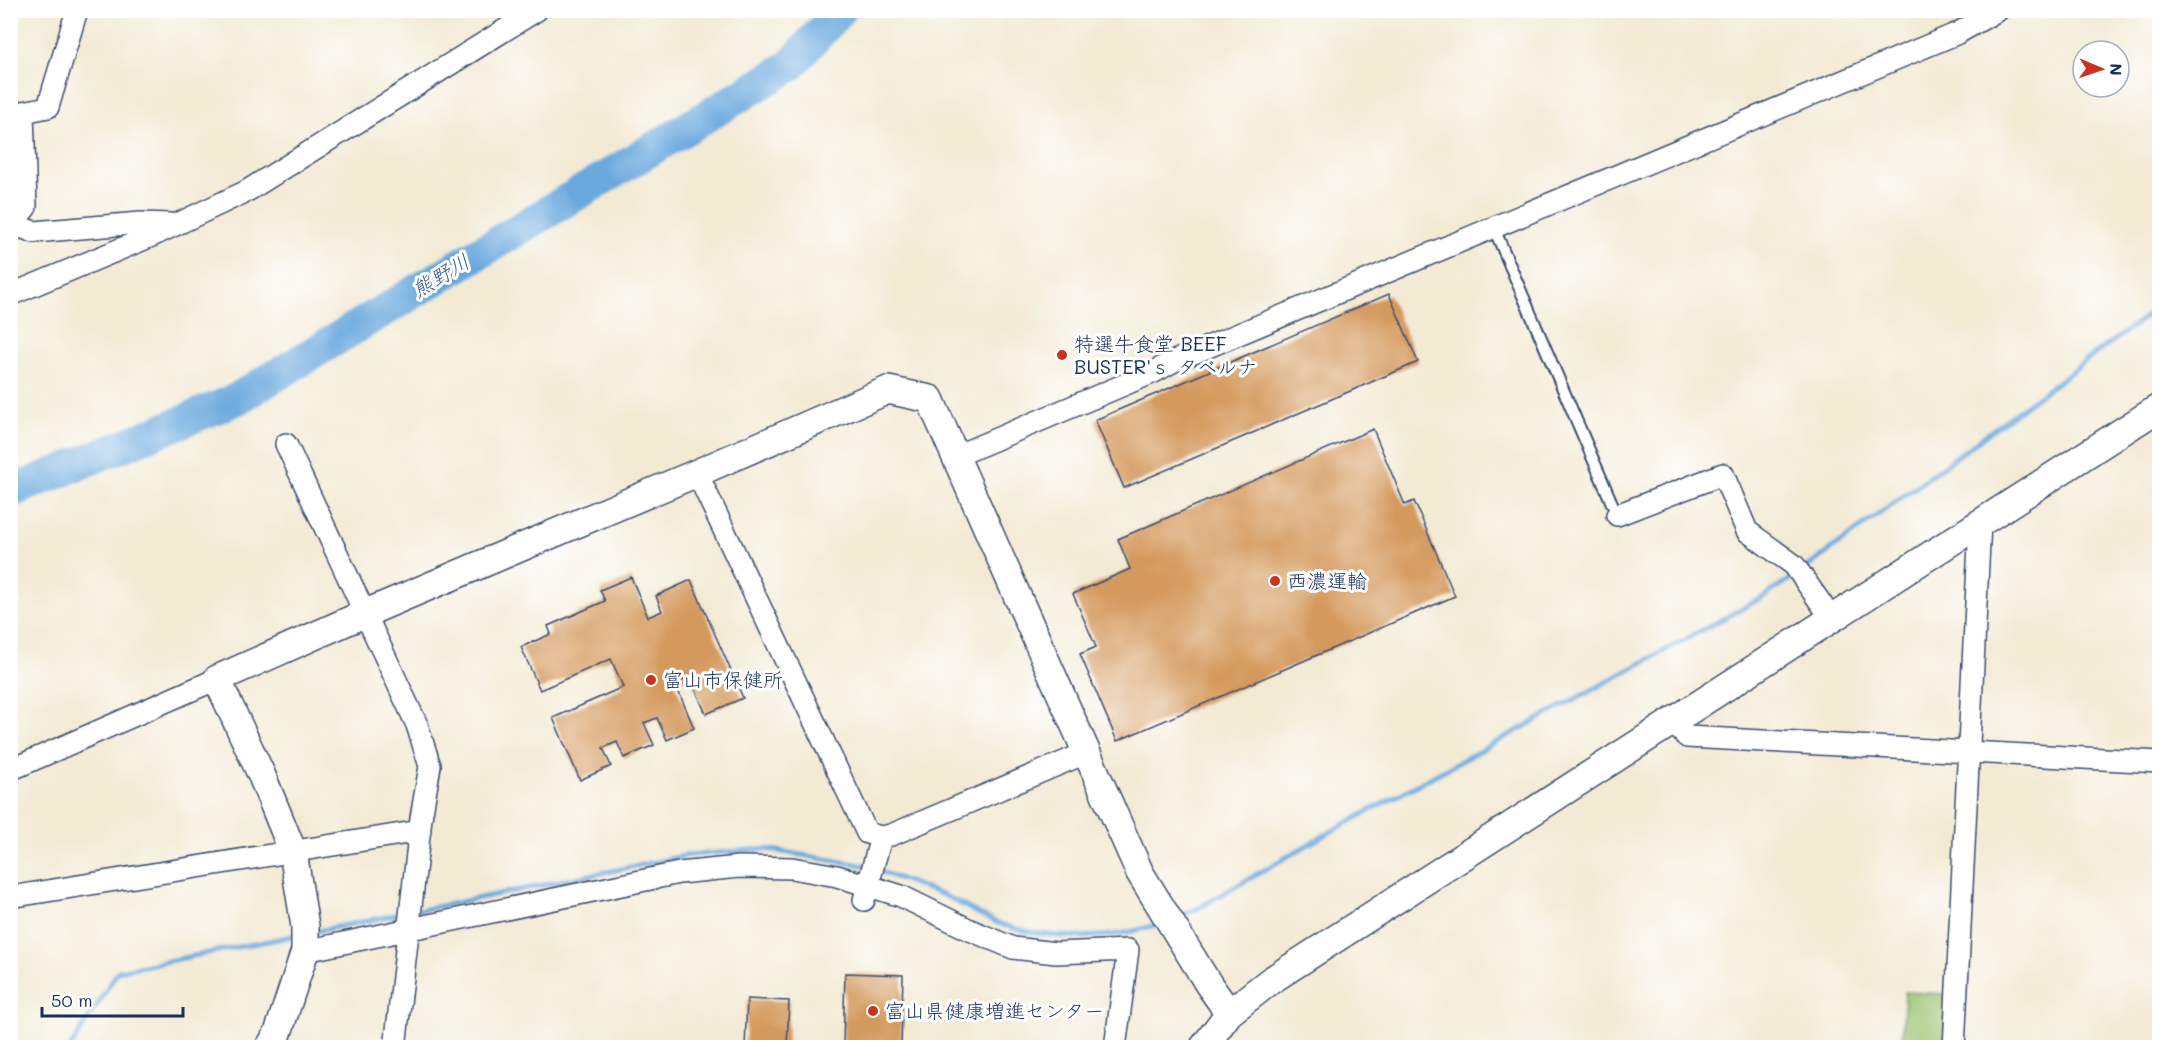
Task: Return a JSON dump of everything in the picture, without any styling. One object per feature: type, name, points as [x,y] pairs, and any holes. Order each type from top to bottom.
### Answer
[{"type":"street","points":[[77,10],[48,107],[23,112],[26,207],[12,224],[34,232],[140,223],[176,224]]},
{"type":"street","points":[[10,294],[176,224],[247,191],[537,10]]},
{"type":"street","points":[[956,456],[1493,226],[1958,33],[1998,10]]},
{"type":"street","points":[[10,770],[366,613],[888,390],[930,399],[1140,873],[1209,985],[1229,1013]]},
{"type":"street","points":[[1203,1047],[1229,1013],[1270,981],[2160,407]]},
{"type":"street","points":[[286,444],[417,725],[430,766],[420,831],[395,1047]]},
{"type":"street","points":[[697,473],[867,833],[881,837],[891,835],[1088,752]]},
{"type":"street","points":[[1617,515],[1723,474],[1747,531],[1794,565],[1832,619]]},
{"type":"street","points":[[1954,1047],[1980,523]]},
{"type":"street","points":[[217,679],[262,776],[292,852],[305,926],[305,951],[278,1033],[269,1047]]},
{"type":"street","points":[[1672,722],[1687,737],[2160,762]]},
{"type":"street","points":[[10,897],[420,831]]},
{"type":"street","points":[[866,893],[881,837]]},
{"type":"street","points":[[305,951],[679,873],[739,867],[792,868],[837,876],[866,893],[901,896],[1013,948],[1056,953],[1128,950],[1115,1047]]},
{"type":"lane","points":[[1493,226],[1617,515]]},
{"type":"green space","points":[[1905,992],[1946,994],[1944,1047],[1901,1048]]},
{"type":"building","points":[[1389,294],[1418,362],[1124,488],[1095,420]]},
{"type":"building","name":"西濃運輸","points":[[1373,429],[1405,505],[1414,501],[1455,596],[1117,741],[1080,654],[1096,647],[1073,594],[1130,569],[1118,539]]},
{"type":"building","name":"富山市保健所","points":[[631,577],[648,617],[662,611],[656,596],[691,580],[743,698],[706,714],[690,677],[675,683],[694,728],[667,740],[657,718],[644,723],[654,745],[624,758],[617,742],[603,748],[611,766],[580,780],[553,718],[623,687],[611,659],[540,690],[521,647],[551,634],[548,626],[605,601],[600,590]]},
{"type":"building","name":"富山県健康増進センター","points":[[845,973],[903,975],[901,1048],[843,1048]]},
{"type":"building","points":[[747,999],[789,1001],[787,1048],[745,1048]]},
{"type":"waterway","name":"熊野川","points":[[10,492],[235,400],[790,66],[840,10]]},
{"type":"waterway","points":[[1802,571],[2160,306]]},
{"type":"waterway","points":[[1175,917],[1195,910],[1323,836],[1765,596],[1795,576]]},
{"type":"waterway","points":[[416,911],[689,855],[766,849],[867,866]]},
{"type":"waterway","points":[[876,870],[945,896],[1003,925],[1042,934],[1103,936],[1161,923]]},
{"type":"waterway","points":[[313,932],[404,913]]},
{"type":"waterway","points":[[70,1048],[118,971],[298,935]]},
{"type":"place","name":"特選牛食堂 BEEF BUSTER'ｓ タベルナ","points":[[1062,355]]},
{"type":"place","name":"西濃運輸","points":[[1275,581]]},
{"type":"place","name":"富山市保健所","points":[[651,680]]},
{"type":"place","name":"富山県健康増進センター","points":[[873,1011]]}]
